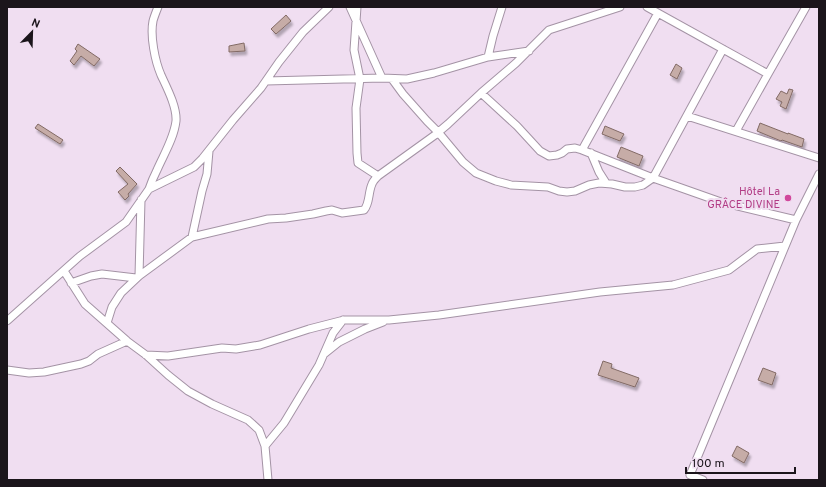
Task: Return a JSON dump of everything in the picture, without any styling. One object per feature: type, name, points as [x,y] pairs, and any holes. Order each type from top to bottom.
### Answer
[{"type":"street","points":[[7,321],[80,256],[126,222],[149,189],[156,170],[169,144],[176,120],[170,93],[160,73],[156,59],[152,34],[153,21],[158,7]]},
{"type":"street","points":[[149,189],[194,167],[261,88],[303,32],[329,7]]},
{"type":"street","points":[[350,7],[382,78]]},
{"type":"street","points":[[357,7],[354,50],[360,80],[356,108],[358,163],[378,176]]},
{"type":"street","points":[[488,57],[492,36],[502,7]]},
{"type":"street","points":[[107,323],[112,307],[121,293],[137,277],[192,237],[268,219],[313,214],[326,210],[342,213],[364,210],[367,207],[372,184],[378,176],[448,124],[481,93],[516,64],[549,30],[620,7]]},
{"type":"street","points":[[736,131],[806,7]]},
{"type":"street","points":[[582,150],[653,9],[768,74]]},
{"type":"street","points":[[392,79],[403,94],[463,162],[476,173],[511,185],[548,187],[567,192],[575,191],[589,185],[599,183],[634,187],[643,185],[653,178],[723,49]]},
{"type":"street","points":[[266,81],[360,80],[382,78],[408,79],[488,57],[529,51]]},
{"type":"street","points":[[481,93],[517,126],[540,151],[549,156],[562,153],[566,149],[575,148],[721,202],[796,220]]},
{"type":"street","points":[[687,116],[819,158]]},
{"type":"street","points":[[192,237],[207,174],[209,151]]},
{"type":"street","points":[[591,153],[598,172],[606,184]]},
{"type":"street","points":[[703,480],[690,474],[796,220],[819,174]]},
{"type":"street","points":[[137,277],[141,200]]},
{"type":"street","points":[[146,355],[168,356],[222,348],[236,349],[260,345],[309,329],[344,320],[389,320],[439,315],[600,292],[673,285],[729,270],[757,249],[785,246]]},
{"type":"street","points":[[64,271],[85,304],[168,375],[188,391],[212,404],[248,420],[259,430],[265,446],[268,480]]},
{"type":"street","points":[[71,283],[102,274],[137,277]]},
{"type":"street","points":[[265,446],[284,423],[318,365],[333,333],[344,320]]},
{"type":"street","points":[[322,356],[339,342],[365,329],[389,320]]},
{"type":"street","points":[[7,370],[29,373],[44,372],[81,364],[98,354],[127,341]]},
{"type":"building","points":[[286,15],[291,21],[276,34],[271,29]]},
{"type":"building","points":[[244,43],[245,51],[229,52],[229,46]]},
{"type":"building","points":[[78,44],[100,59],[94,66],[81,56],[74,65],[70,61],[77,51],[75,49]]},
{"type":"building","points":[[676,64],[682,68],[677,79],[670,75]]},
{"type":"building","points":[[789,89],[793,90],[786,109],[780,106],[782,102],[776,99],[781,91],[787,94]]},
{"type":"building","points":[[760,123],[804,139],[802,147],[782,140],[781,141],[757,131]]},
{"type":"building","points":[[38,124],[63,140],[60,144],[35,128]]},
{"type":"building","points":[[605,126],[624,134],[620,141],[602,134]]},
{"type":"building","points":[[621,147],[643,156],[639,166],[617,157]]},
{"type":"building","points":[[120,167],[137,184],[125,200],[118,192],[128,184],[116,171]]},
{"type":"building","points":[[603,361],[612,364],[611,368],[639,378],[635,387],[598,375]]},
{"type":"building","points":[[763,368],[776,373],[772,385],[758,380]]},
{"type":"building","points":[[737,446],[749,453],[744,463],[732,456]]},
{"type":"place","name":"Hôtel La GRÂCE DIVINE","points":[[788,198]]}]
